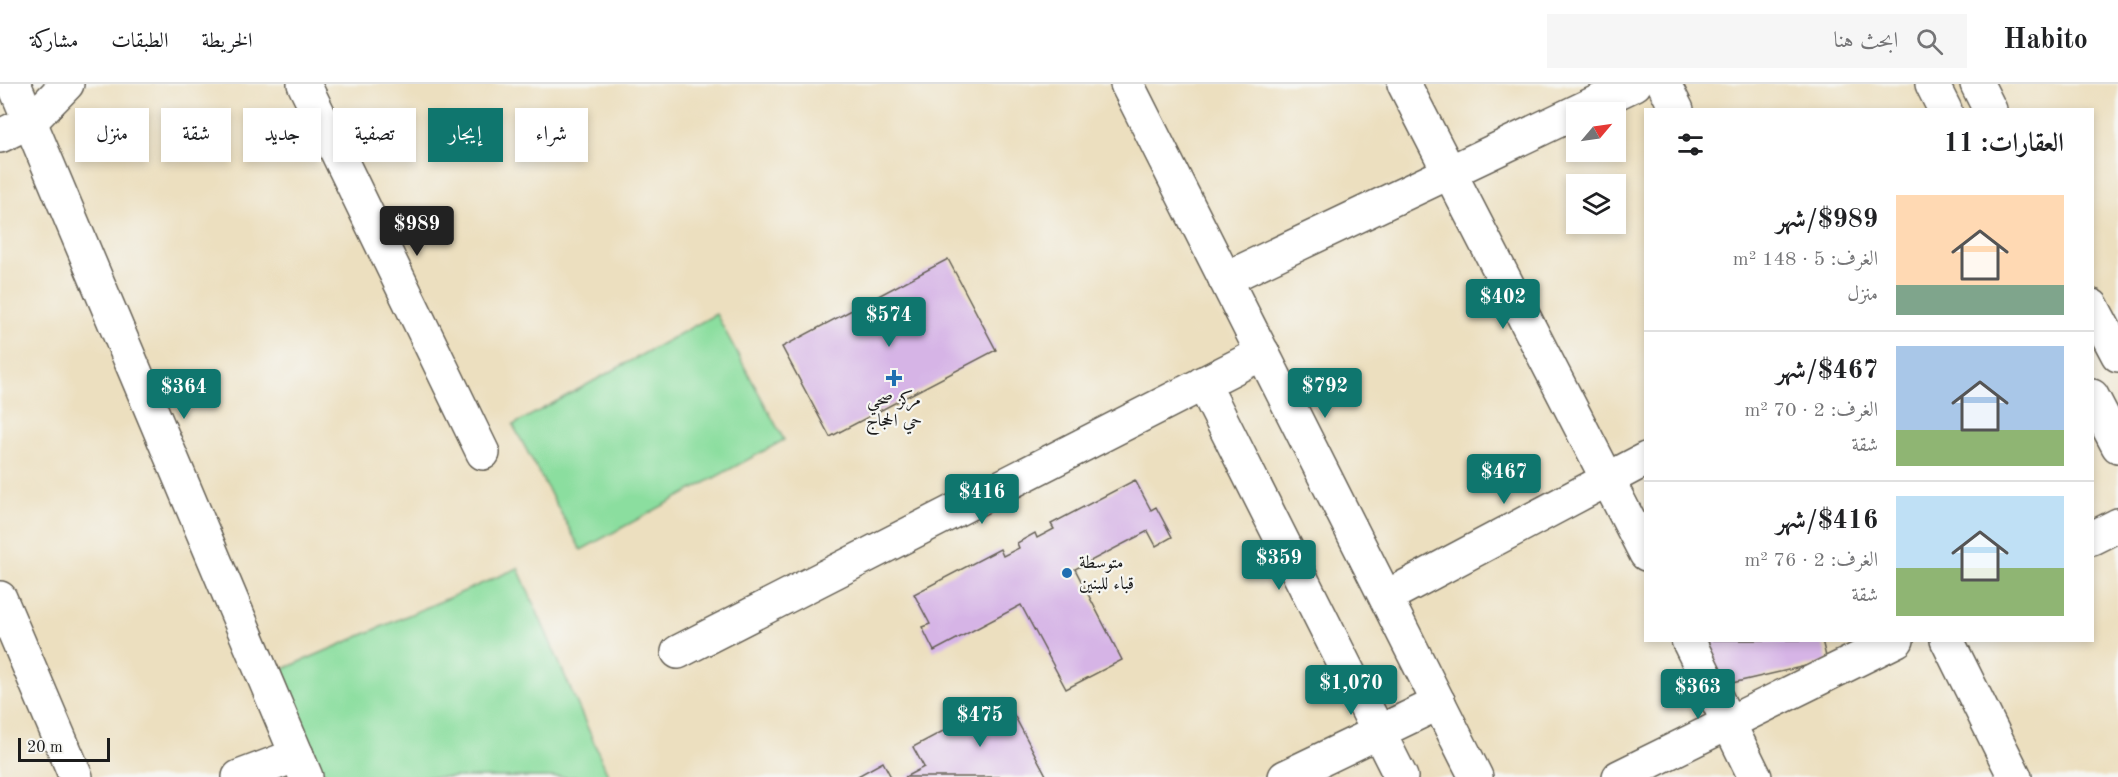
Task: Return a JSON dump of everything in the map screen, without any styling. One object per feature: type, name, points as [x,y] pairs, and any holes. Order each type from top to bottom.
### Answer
[{"type":"street","points":[[14,84],[301,766],[239,777]]},
{"type":"street","points":[[0,136],[31,121],[67,84]]},
{"type":"street","points":[[304,84],[483,453]]},
{"type":"street","points":[[1127,84],[1476,777]]},
{"type":"street","points":[[1404,84],[1644,550]]},
{"type":"street","points":[[1225,279],[1635,84]]},
{"type":"street","points":[[1664,84],[1676,108]]},
{"type":"street","points":[[1932,84],[1944,108]]},
{"type":"street","points":[[1977,84],[1989,108]]},
{"type":"street","points":[[2094,310],[2118,356]]},
{"type":"street","points":[[678,652],[1203,382],[1263,354]]},
{"type":"street","points":[[1203,382],[1401,777]]},
{"type":"street","points":[[2094,400],[2118,446]]},
{"type":"street","points":[[1386,597],[1644,460]]},
{"type":"street","points":[[2094,537],[2118,525]]},
{"type":"street","points":[[0,598],[8,642],[76,777]]},
{"type":"street","points":[[1689,642],[1755,777]]},
{"type":"street","points":[[1619,777],[1893,642]]},
{"type":"street","points":[[1948,642],[2015,777]]},
{"type":"street","points":[[1285,777],[1439,703]]},
{"type":"green space","points":[[716,314],[784,440],[581,550],[513,425]]},
{"type":"green space","points":[[518,568],[609,777],[317,777],[272,674]]},
{"type":"building","points":[[948,259],[996,350],[830,437],[782,347]]},
{"type":"building","points":[[1135,480],[1151,510],[1156,507],[1172,537],[1156,546],[1148,531],[1075,569],[1122,660],[1066,689],[1021,605],[934,651],[922,627],[930,624],[914,594],[1000,549],[1003,556],[1019,548],[1017,543],[1035,533],[1037,538],[1054,529],[1051,524]]},
{"type":"building","points":[[1708,642],[1822,642],[1827,661],[1719,686]]},
{"type":"building","points":[[1005,698],[1047,777],[905,777],[924,767],[913,747]]},
{"type":"building","points":[[883,762],[891,777],[856,777]]},
{"type":"place","name":"مركز صحي حي الحجاج","points":[[894,378]]},
{"type":"place","name":"متوسطة قباء للبنين","points":[[1067,573]]}]
